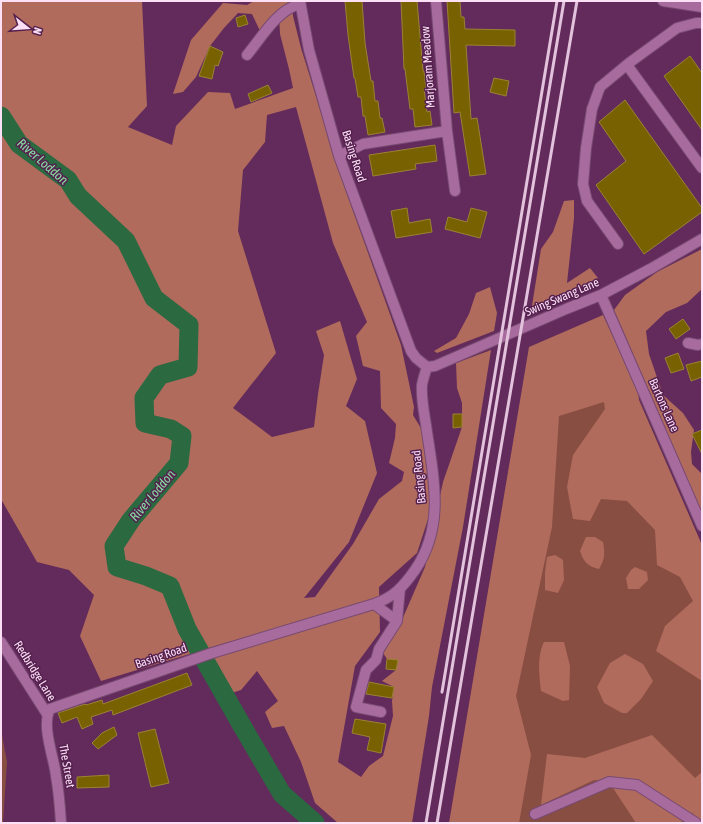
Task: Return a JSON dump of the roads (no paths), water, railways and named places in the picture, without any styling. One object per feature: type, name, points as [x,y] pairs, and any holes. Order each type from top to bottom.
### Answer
[{"type":"street","name":"Marjoram Meadow","points":[[436,1],[447,131],[455,191]]},
{"type":"street","points":[[663,1],[702,7]]},
{"type":"street","points":[[247,55],[275,21],[288,8],[300,2]]},
{"type":"street","name":"Basing Road","points":[[47,714],[50,709],[54,707],[212,653],[388,599],[410,577],[422,560],[428,548],[433,530],[435,507],[423,405],[422,385],[427,367],[416,358],[412,351],[339,156],[309,50],[300,2]]},
{"type":"street","points":[[618,244],[587,201],[583,184],[586,148],[592,109],[600,87],[677,28],[702,23]]},
{"type":"street","points":[[627,65],[702,168]]},
{"type":"street","points":[[339,156],[363,144],[447,131]]},
{"type":"street","name":"Swing Swang Lane","points":[[427,367],[435,366],[601,295],[702,239]]},
{"type":"street","name":"Bartons Lane","points":[[601,295],[702,526]]},
{"type":"street","points":[[688,343],[698,345],[702,344]]},
{"type":"street","points":[[381,712],[356,707],[366,670],[376,660],[379,649],[397,621],[400,588]]},
{"type":"street","points":[[374,604],[397,621]]},
{"type":"street","name":"Redbridge Lane","points":[[1,642],[47,714]]},
{"type":"street","name":"The Street","points":[[47,714],[46,727],[56,776],[61,823]]},
{"type":"street","points":[[535,814],[609,782],[637,785],[696,823]]},
{"type":"waterway","name":"River Loddon","points":[[1,116],[19,144],[68,180],[78,196],[126,241],[154,298],[189,325],[188,367],[160,375],[144,398],[145,423],[171,429],[182,436],[179,463],[131,520],[114,546],[117,567],[146,576],[170,586],[187,629],[282,794],[315,823]]},
{"type":"railway","points":[[442,692],[557,1]]},
{"type":"railway","points":[[426,823],[564,1]]},
{"type":"railway","points":[[437,823],[577,1]]}]
